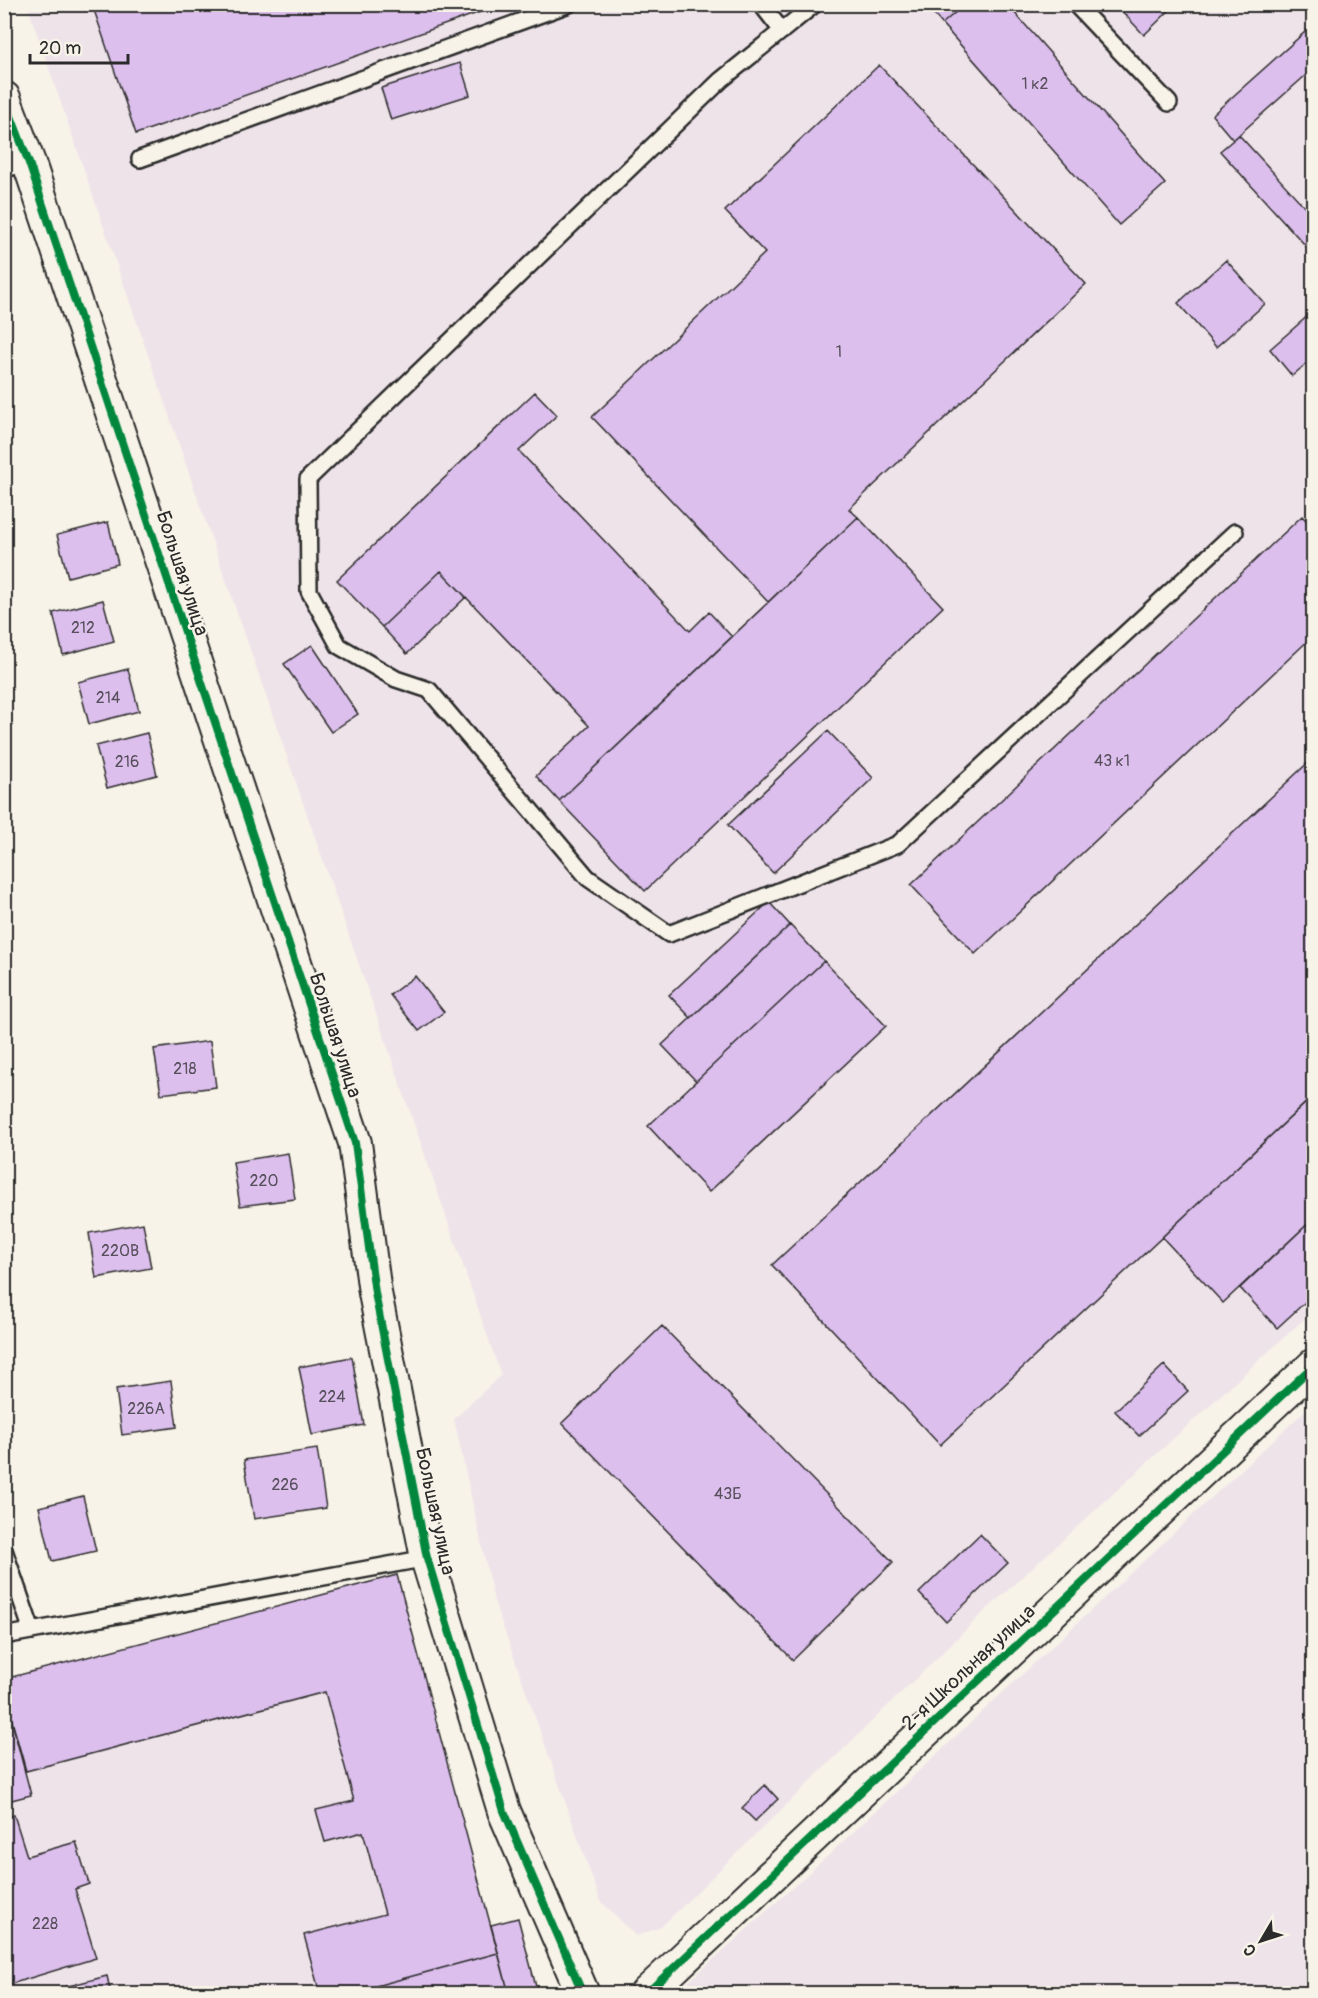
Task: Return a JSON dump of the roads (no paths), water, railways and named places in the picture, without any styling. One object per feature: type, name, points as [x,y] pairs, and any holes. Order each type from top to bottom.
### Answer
[{"type":"street","name":"Большая улица","points":[[4,98],[17,166],[355,1143],[375,1293],[427,1558],[504,1810],[583,1994]]},
{"type":"street","name":"2-я Школьная улица","points":[[646,1994],[1314,1365]]},
{"type":"lane","points":[[140,159],[569,4]]},
{"type":"lane","points":[[761,4],[782,31]]},
{"type":"lane","points":[[815,4],[721,80],[308,479],[309,591],[339,646],[396,679],[429,690],[588,878],[669,934],[898,844],[1235,532]]},
{"type":"lane","points":[[1075,4],[1169,104]]},
{"type":"lane","points":[[4,1550],[32,1631]]},
{"type":"lane","points":[[4,1636],[427,1558]]}]
